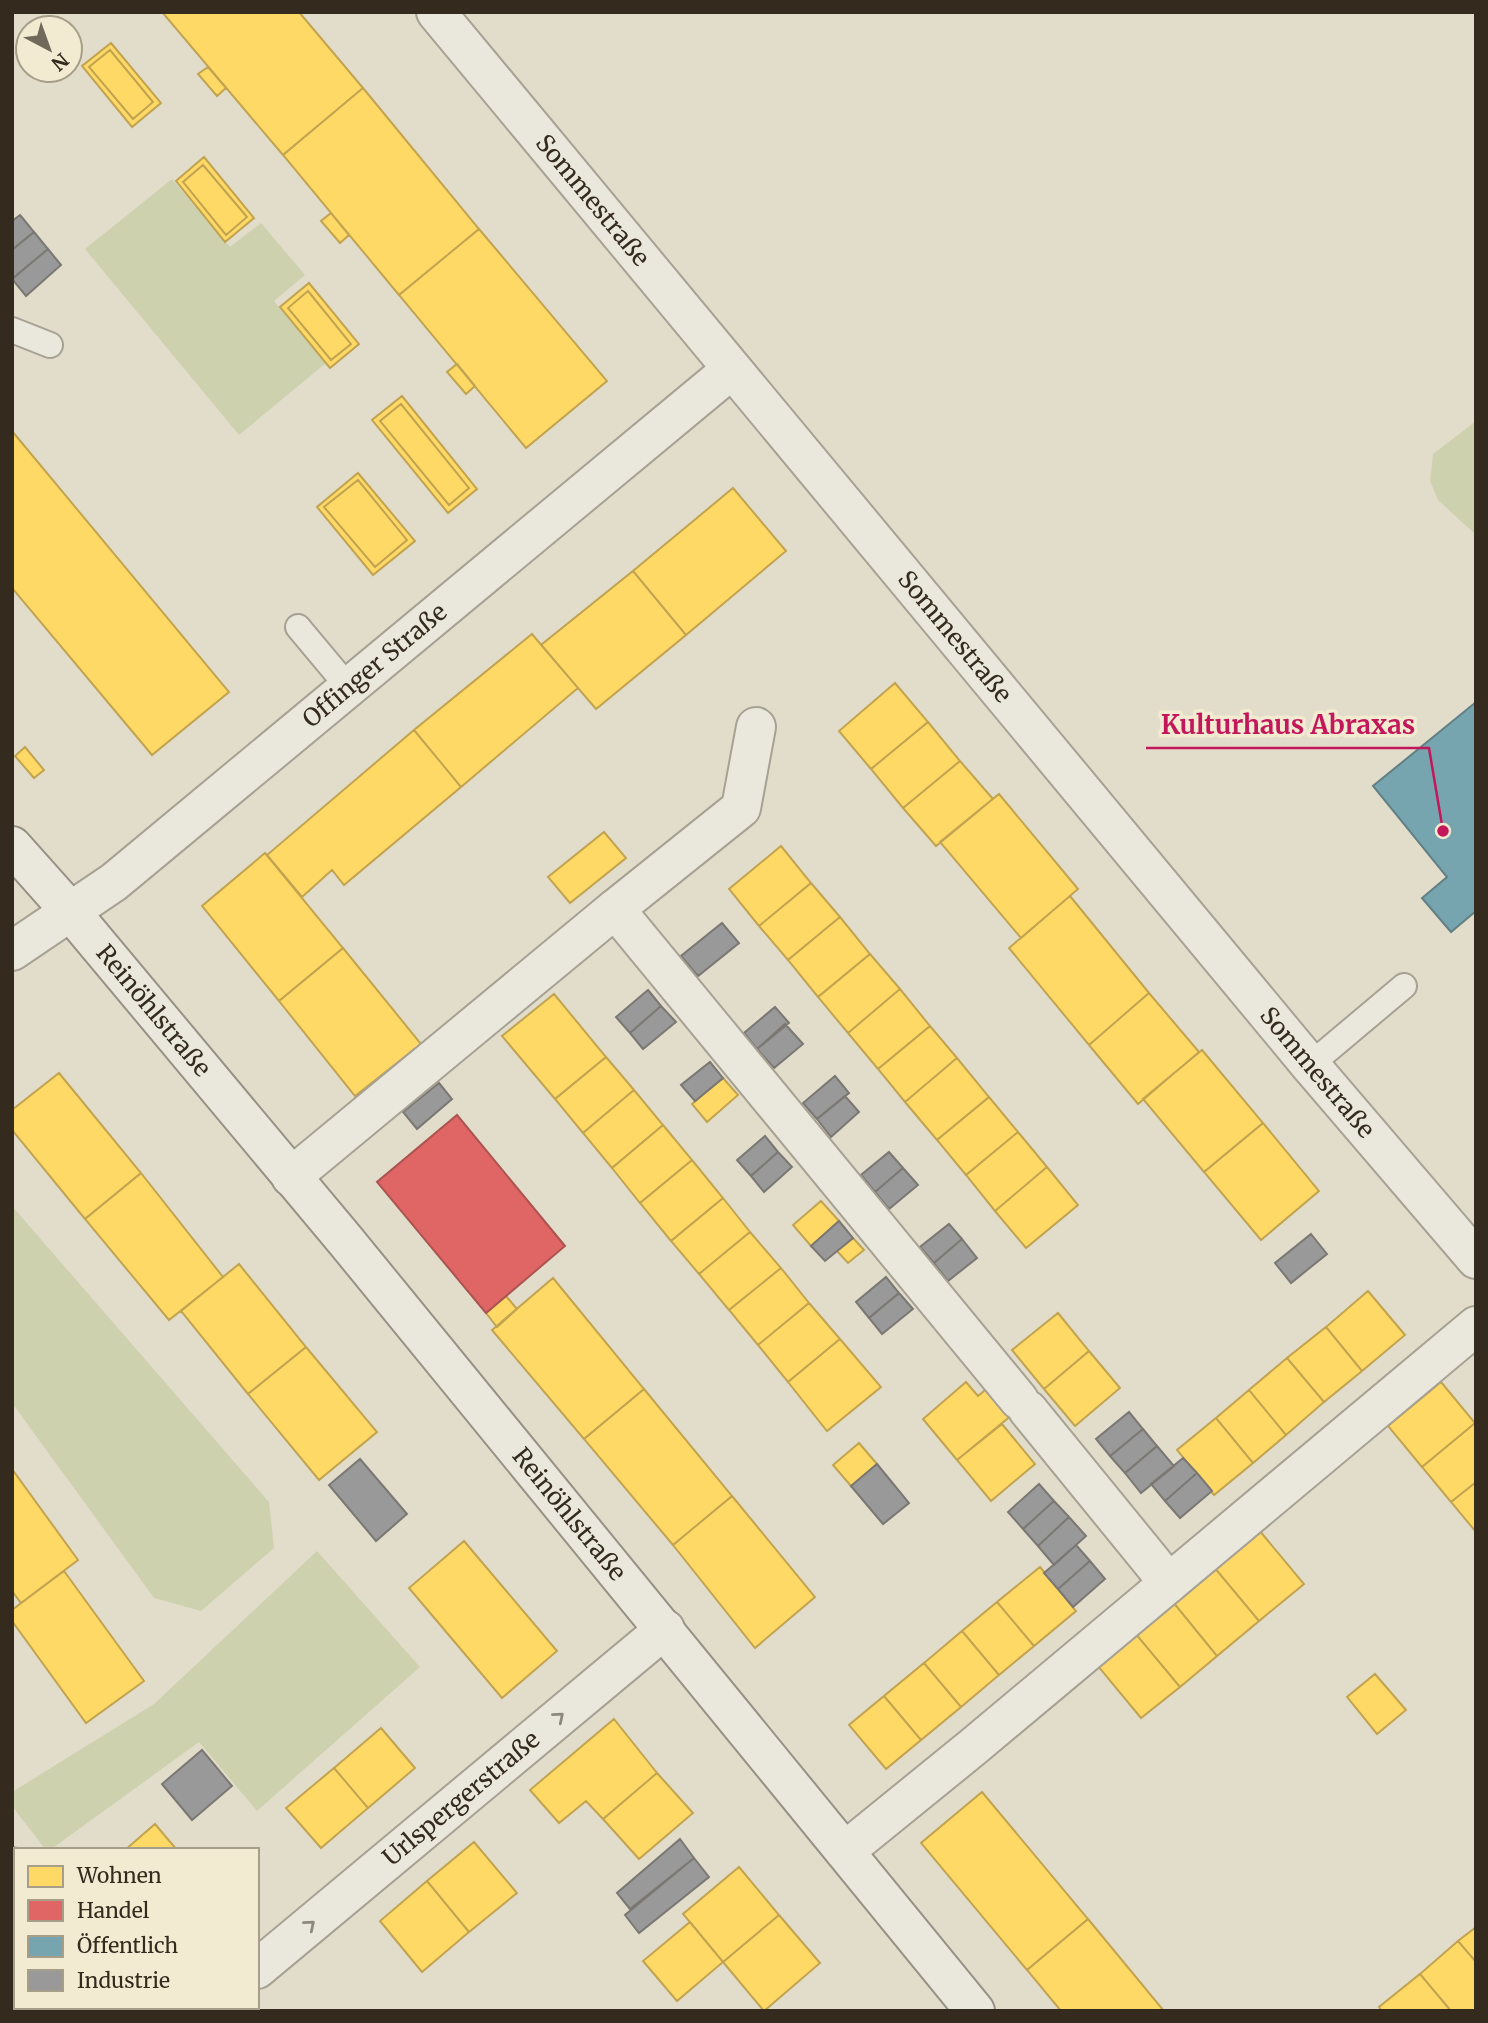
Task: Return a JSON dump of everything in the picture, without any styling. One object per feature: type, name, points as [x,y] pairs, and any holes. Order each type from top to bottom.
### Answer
[{"type":"street","name":"Sommestraße","points":[[436,12],[1310,1065],[1476,1259]]},
{"type":"street","name":"Offinger Straße","points":[[12,951],[114,882],[732,370]]},
{"type":"street","points":[[291,1177],[741,808],[756,727]]},
{"type":"street","name":"Reinöhlstraße","points":[[12,846],[70,911],[291,1177],[975,2011]]},
{"type":"street","points":[[615,909],[1168,1583]]},
{"type":"street","points":[[845,1851],[973,1748],[1476,1326]]},
{"type":"street","name":"Urlspergerstraße","points":[[259,1967],[664,1629]]},
{"type":"lane","points":[[12,330],[50,345]]},
{"type":"lane","points":[[298,627],[349,688]]},
{"type":"lane","points":[[1310,1065],[1404,986]]},
{"type":"green space","points":[[172,179],[230,247],[261,223],[305,275],[274,301],[326,363],[239,435],[85,249]]},
{"type":"green space","points":[[1476,421],[1476,535],[1438,500],[1430,481],[1433,454]]},
{"type":"green space","points":[[12,1206],[269,1502],[274,1548],[201,1611],[154,1598],[12,1403]]},
{"type":"green space","points":[[317,1551],[420,1667],[257,1811],[199,1742],[53,1848],[44,1848],[12,1806],[12,1792],[154,1704]]},
{"type":"building: Wohnen","points":[[162,12],[299,12],[363,88],[283,155]]},
{"type":"building: Wohnen","points":[[111,43],[161,103],[132,127],[84,68],[84,64]],"holes":[[[110,50],[153,102],[133,119],[89,67]]]},
{"type":"building: Wohnen","points":[[110,50],[153,102],[133,119],[89,67]]},
{"type":"building: Wohnen","points":[[208,67],[226,88],[217,96],[198,74]]},
{"type":"building: Wohnen","points":[[363,88],[479,229],[399,295],[283,155]]},
{"type":"building: Wohnen","points":[[204,157],[254,218],[225,242],[176,181]],"holes":[[[203,165],[247,217],[226,235],[183,182]]]},
{"type":"building: Wohnen","points":[[203,165],[247,217],[226,235],[183,182]]},
{"type":"building: Wohnen","points":[[331,213],[349,235],[340,243],[321,221]]},
{"type":"building: Wohnen","points":[[479,229],[607,381],[526,448],[399,295]]},
{"type":"building: Wohnen","points":[[309,283],[359,344],[330,368],[280,307]],"holes":[[[308,291],[351,344],[331,360],[288,308]]]},
{"type":"building: Wohnen","points":[[308,291],[351,344],[331,360],[288,308]]},
{"type":"building: Wohnen","points":[[457,364],[475,386],[466,394],[447,372]]},
{"type":"building: Wohnen","points":[[402,396],[477,489],[448,513],[372,420]],"holes":[[[401,404],[469,488],[449,505],[380,421]]]},
{"type":"building: Wohnen","points":[[401,404],[469,488],[449,505],[380,421]]},
{"type":"building: Wohnen","points":[[12,431],[229,692],[152,755],[12,588]]},
{"type":"building: Wohnen","points":[[358,473],[415,541],[373,575],[317,507]],"holes":[[[358,480],[407,540],[375,567],[324,507]]]},
{"type":"building: Wohnen","points":[[358,480],[407,540],[375,567],[324,507]]},
{"type":"building: Wohnen","points":[[733,488],[786,551],[686,635],[633,571]]},
{"type":"building: Wohnen","points":[[633,571],[686,635],[596,709],[541,645]]},
{"type":"building: Wohnen","points":[[532,634],[578,688],[461,787],[414,730]]},
{"type":"building: Wohnen","points":[[895,683],[928,722],[871,769],[839,731]]},
{"type":"building: Wohnen","points":[[928,722],[960,761],[903,808],[871,769]]},
{"type":"building: Wohnen","points":[[414,730],[461,787],[344,885],[332,870],[302,897],[267,855]]},
{"type":"building: Wohnen","points":[[25,747],[44,770],[34,778],[15,756]]},
{"type":"building: Wohnen","points":[[960,761],[993,799],[936,846],[903,808]]},
{"type":"building: Wohnen","points":[[999,794],[1078,889],[1021,938],[940,842]]},
{"type":"building: Wohnen","points":[[604,832],[626,858],[570,903],[548,877]]},
{"type":"building: Wohnen","points":[[781,846],[811,883],[759,926],[729,889]]},
{"type":"building: Wohnen","points":[[265,853],[343,948],[279,1001],[202,906]]},
{"type":"building: Wohnen","points":[[811,883],[840,917],[788,960],[759,926]]},
{"type":"building: Wohnen","points":[[1070,896],[1149,993],[1089,1045],[1009,948]]},
{"type":"building: Wohnen","points":[[840,917],[870,954],[818,997],[788,960]]},
{"type":"building: Wohnen","points":[[343,948],[421,1044],[355,1096],[279,1001]]},
{"type":"building: Wohnen","points":[[870,954],[900,989],[848,1033],[818,997]]},
{"type":"building: Wohnen","points":[[900,989],[930,1026],[878,1069],[848,1033]]},
{"type":"building: Wohnen","points":[[1149,993],[1199,1052],[1138,1104],[1089,1045]]},
{"type":"building: Wohnen","points":[[554,994],[606,1057],[555,1099],[502,1036]]},
{"type":"building: Wohnen","points":[[930,1026],[957,1058],[905,1102],[878,1069]]},
{"type":"building: Wohnen","points":[[1202,1050],[1263,1123],[1204,1172],[1143,1099]]},
{"type":"building: Wohnen","points":[[606,1057],[634,1090],[583,1133],[555,1099]]},
{"type":"building: Wohnen","points":[[957,1058],[989,1097],[937,1140],[905,1102]]},
{"type":"building: Wohnen","points":[[59,1073],[141,1173],[85,1219],[12,1130],[12,1110]]},
{"type":"building: Wohnen","points":[[723,1078],[738,1095],[707,1122],[692,1104]]},
{"type":"building: Wohnen","points":[[634,1090],[663,1125],[612,1168],[583,1133]]},
{"type":"building: Wohnen","points":[[989,1097],[1018,1132],[966,1175],[937,1140]]},
{"type":"building: Wohnen","points":[[1263,1123],[1319,1191],[1261,1240],[1204,1172]]},
{"type":"building: Wohnen","points":[[663,1125],[692,1160],[640,1203],[612,1168]]},
{"type":"building: Wohnen","points":[[1018,1132],[1047,1167],[995,1211],[966,1175]]},
{"type":"building: Wohnen","points":[[692,1160],[723,1198],[671,1241],[640,1203]]},
{"type":"building: Wohnen","points":[[1047,1167],[1078,1205],[1026,1248],[995,1211]]},
{"type":"building: Wohnen","points":[[141,1173],[223,1277],[169,1320],[85,1219]]},
{"type":"building: Wohnen","points":[[723,1198],[750,1232],[699,1274],[671,1241]]},
{"type":"building: Wohnen","points":[[821,1201],[839,1221],[811,1246],[793,1225]]},
{"type":"building: Wohnen","points":[[750,1232],[781,1268],[729,1310],[699,1274]]},
{"type":"building: Wohnen","points":[[853,1238],[864,1250],[848,1263],[837,1251]]},
{"type":"building: Wohnen","points":[[239,1264],[306,1347],[248,1394],[181,1311]]},
{"type":"building: Wohnen","points":[[781,1268],[809,1303],[758,1345],[729,1310]]},
{"type":"building: Wohnen","points":[[553,1278],[644,1389],[584,1439],[492,1330]]},
{"type":"building: Wohnen","points":[[1368,1291],[1405,1335],[1362,1371],[1326,1327]]},
{"type":"building: Wohnen","points":[[506,1296],[517,1309],[497,1327],[486,1313]]},
{"type":"building: Wohnen","points":[[809,1303],[840,1339],[788,1382],[758,1345]]},
{"type":"building: Wohnen","points":[[1058,1313],[1089,1351],[1044,1389],[1012,1350]]},
{"type":"building: Wohnen","points":[[1326,1327],[1362,1371],[1324,1402],[1287,1358]]},
{"type":"building: Wohnen","points":[[840,1339],[881,1387],[827,1431],[788,1382]]},
{"type":"building: Wohnen","points":[[306,1347],[377,1432],[319,1480],[248,1394]]},
{"type":"building: Wohnen","points":[[1089,1351],[1120,1388],[1075,1426],[1044,1389]]},
{"type":"building: Wohnen","points":[[1287,1358],[1324,1402],[1286,1435],[1249,1390]]},
{"type":"building: Wohnen","points":[[966,1382],[978,1396],[990,1386],[1013,1414],[957,1460],[923,1419]]},
{"type":"building: Wohnen","points":[[1441,1382],[1475,1423],[1422,1467],[1388,1426]]},
{"type":"building: Wohnen","points":[[644,1389],[732,1496],[673,1545],[584,1439]]},
{"type":"building: Wohnen","points":[[1249,1390],[1286,1435],[1253,1463],[1216,1418]]},
{"type":"building: Wohnen","points":[[1216,1418],[1253,1463],[1214,1495],[1177,1450]]},
{"type":"building: Wohnen","points":[[1475,1423],[1476,1482],[1451,1502],[1422,1467]]},
{"type":"building: Wohnen","points":[[1002,1424],[1035,1464],[991,1501],[957,1460]]},
{"type":"building: Wohnen","points":[[859,1443],[877,1464],[851,1486],[833,1465]]},
{"type":"building: Wohnen","points":[[12,1469],[78,1560],[21,1603],[12,1591]]},
{"type":"building: Wohnen","points":[[1476,1482],[1476,1532],[1451,1502]]},
{"type":"building: Wohnen","points":[[732,1496],[815,1597],[755,1648],[673,1545]]},
{"type":"building: Wohnen","points":[[1259,1530],[1304,1584],[1259,1621],[1214,1567]]},
{"type":"building: Wohnen","points":[[464,1541],[557,1651],[502,1698],[409,1588]]},
{"type":"building: Wohnen","points":[[1040,1567],[1076,1611],[1034,1646],[997,1602]]},
{"type":"building: Wohnen","points":[[1214,1567],[1259,1621],[1217,1656],[1173,1602]]},
{"type":"building: Wohnen","points":[[64,1571],[144,1681],[86,1723],[12,1621],[12,1610]]},
{"type":"building: Wohnen","points":[[997,1602],[1034,1646],[999,1675],[962,1631]]},
{"type":"building: Wohnen","points":[[1173,1602],[1217,1656],[1180,1687],[1135,1633]]},
{"type":"building: Wohnen","points":[[962,1631],[999,1675],[961,1707],[924,1663]]},
{"type":"building: Wohnen","points":[[1135,1633],[1180,1687],[1141,1718],[1097,1665]]},
{"type":"building: Wohnen","points":[[924,1663],[961,1707],[921,1740],[884,1696]]},
{"type":"building: Wohnen","points":[[1375,1674],[1406,1710],[1377,1734],[1347,1697]]},
{"type":"building: Wohnen","points":[[884,1696],[921,1740],[886,1769],[849,1725]]},
{"type":"building: Wohnen","points":[[614,1719],[657,1773],[603,1819],[586,1801],[559,1823],[530,1790]]},
{"type":"building: Wohnen","points":[[381,1728],[415,1768],[368,1808],[334,1768]]},
{"type":"building: Wohnen","points":[[334,1768],[368,1808],[321,1848],[286,1808]]},
{"type":"building: Wohnen","points":[[657,1773],[693,1813],[639,1859],[603,1819]]},
{"type":"building: Wohnen","points":[[982,1792],[1088,1919],[1027,1970],[921,1843]]},
{"type":"building: Wohnen","points":[[155,1824],[175,1848],[127,1848]]},
{"type":"building: Wohnen","points":[[474,1842],[517,1893],[469,1932],[427,1881]]},
{"type":"building: Wohnen","points":[[739,1867],[779,1915],[723,1962],[683,1914]]},
{"type":"building: Wohnen","points":[[427,1881],[469,1932],[422,1972],[380,1921]]},
{"type":"building: Wohnen","points":[[779,1915],[820,1963],[764,2011],[723,1962]]},
{"type":"building: Wohnen","points":[[1088,1919],[1164,2011],[1061,2011],[1027,1970]]},
{"type":"building: Wohnen","points":[[690,1922],[723,1962],[677,2001],[643,1961]]},
{"type":"building: Wohnen","points":[[1476,1927],[1476,1962],[1458,1941]]},
{"type":"building: Wohnen","points":[[1458,1941],[1476,1962],[1476,2011],[1451,2011],[1420,1974]]},
{"type":"building: Wohnen","points":[[1420,1974],[1451,2011],[1382,2011],[1379,2007]]},
{"type":"building: Handel","points":[[457,1115],[565,1246],[486,1313],[377,1182]]},
{"type":"building: Öffentlich","points":[[1476,702],[1476,911],[1451,932],[1422,898],[1447,877],[1373,786]]},
{"type":"building: Industrie","points":[[20,215],[34,232],[12,250],[12,221]]},
{"type":"building: Industrie","points":[[34,232],[48,249],[12,279],[12,250]]},
{"type":"building: Industrie","points":[[48,249],[61,265],[26,296],[12,279]]},
{"type":"building: Industrie","points":[[722,923],[739,943],[698,976],[681,956]]},
{"type":"building: Industrie","points":[[648,990],[661,1006],[630,1033],[616,1017]]},
{"type":"building: Industrie","points":[[661,1006],[676,1022],[643,1049],[630,1033]]},
{"type":"building: Industrie","points":[[775,1007],[789,1023],[757,1049],[744,1033]]},
{"type":"building: Industrie","points":[[785,1024],[803,1044],[774,1068],[757,1049]]},
{"type":"building: Industrie","points":[[710,1062],[723,1078],[695,1101],[681,1085]]},
{"type":"building: Industrie","points":[[835,1076],[849,1093],[817,1119],[803,1103]]},
{"type":"building: Industrie","points":[[439,1083],[452,1099],[417,1129],[403,1112]]},
{"type":"building: Industrie","points":[[845,1096],[859,1112],[831,1137],[817,1119]]},
{"type":"building: Industrie","points":[[765,1136],[778,1152],[751,1176],[737,1160]]},
{"type":"building: Industrie","points":[[778,1152],[792,1167],[764,1192],[751,1176]]},
{"type":"building: Industrie","points":[[889,1152],[903,1168],[875,1192],[861,1175]]},
{"type":"building: Industrie","points":[[903,1168],[918,1185],[889,1209],[875,1192]]},
{"type":"building: Industrie","points":[[839,1221],[853,1238],[825,1261],[811,1246]]},
{"type":"building: Industrie","points":[[949,1224],[962,1239],[934,1263],[920,1247]]},
{"type":"building: Industrie","points":[[1311,1234],[1327,1254],[1291,1283],[1275,1263]]},
{"type":"building: Industrie","points":[[962,1239],[977,1258],[948,1281],[934,1263]]},
{"type":"building: Industrie","points":[[886,1277],[899,1293],[869,1318],[856,1302]]},
{"type":"building: Industrie","points":[[899,1293],[913,1309],[882,1334],[869,1318]]},
{"type":"building: Industrie","points":[[1129,1412],[1143,1429],[1110,1456],[1096,1439]]},
{"type":"building: Industrie","points":[[1143,1429],[1157,1446],[1125,1473],[1110,1456]]},
{"type":"building: Industrie","points":[[1157,1446],[1174,1466],[1141,1493],[1125,1473]]},
{"type":"building: Industrie","points":[[1183,1458],[1197,1473],[1165,1501],[1151,1484]]},
{"type":"building: Industrie","points":[[360,1459],[407,1514],[376,1541],[329,1485]]},
{"type":"building: Industrie","points":[[877,1464],[909,1503],[883,1524],[851,1486]]},
{"type":"building: Industrie","points":[[1197,1473],[1212,1491],[1180,1518],[1165,1501]]},
{"type":"building: Industrie","points":[[1039,1484],[1054,1501],[1023,1529],[1008,1512]]},
{"type":"building: Industrie","points":[[1054,1501],[1069,1517],[1038,1546],[1023,1529]]},
{"type":"building: Industrie","points":[[1069,1517],[1086,1536],[1054,1565],[1038,1546]]},
{"type":"building: Industrie","points":[[1076,1545],[1090,1561],[1058,1589],[1044,1573]]},
{"type":"building: Industrie","points":[[1090,1561],[1105,1579],[1073,1607],[1058,1589]]},
{"type":"building: Industrie","points":[[202,1750],[232,1786],[192,1820],[162,1784]]},
{"type":"building: Industrie","points":[[680,1839],[694,1858],[630,1909],[617,1893]]},
{"type":"building: Industrie","points":[[694,1858],[709,1877],[639,1933],[625,1915]]},
{"type":"place","name":"Kulturhaus Abraxas","points":[[1443,831]]}]
